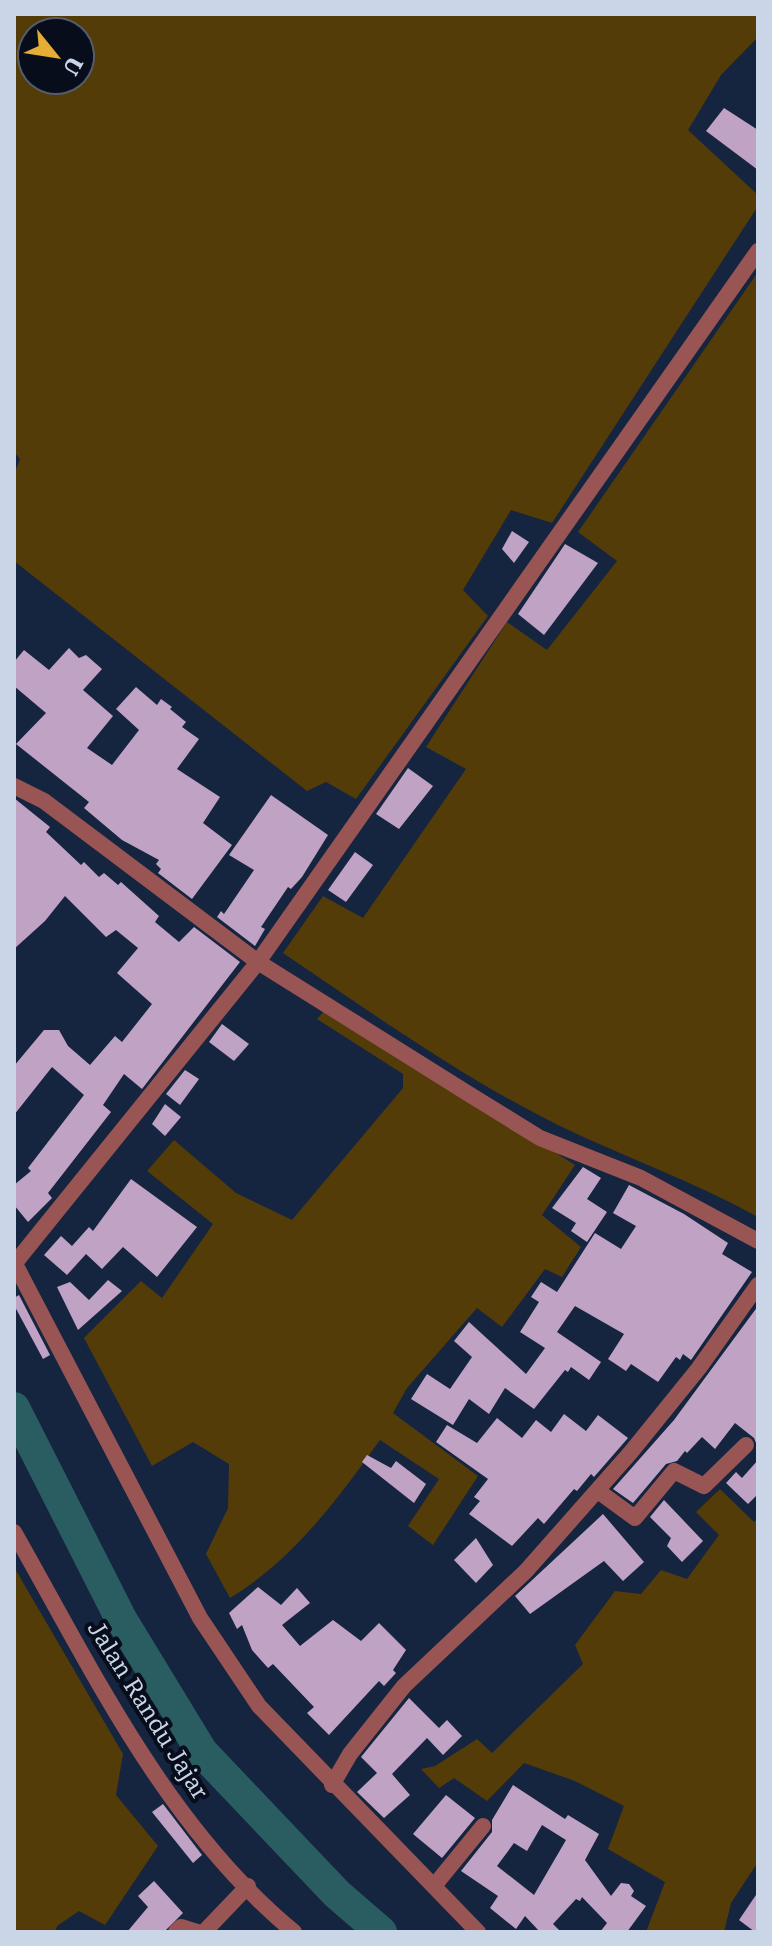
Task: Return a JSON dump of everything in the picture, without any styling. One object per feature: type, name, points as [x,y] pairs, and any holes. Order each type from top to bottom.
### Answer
[{"type":"street","points":[[478,1932],[332,1785],[259,1706],[200,1618],[14,1262],[258,962],[758,251]]},
{"type":"street","points":[[14,786],[44,801],[258,962],[540,1138],[641,1178],[758,1241]]},
{"type":"street","points":[[332,1785],[350,1754],[404,1686],[526,1571],[598,1491],[699,1368],[758,1285]]},
{"type":"street","points":[[598,1491],[635,1518],[674,1471],[704,1486],[746,1445]]},
{"type":"street","name":"Jalan Randu Jajar","points":[[14,1532],[156,1777],[246,1889],[294,1932]]},
{"type":"street","points":[[434,1886],[483,1826]]},
{"type":"street","points":[[204,1932],[246,1889]]},
{"type":"street","points":[[176,1932],[181,1927],[197,1932]]},
{"type":"shaded area","points":[[14,14],[758,14],[758,37],[721,75],[688,130],[758,195],[758,206],[552,523],[511,510],[463,590],[488,616],[356,799],[326,782],[307,791],[14,561],[14,474],[20,459],[14,452]]},
{"type":"shaded area","points":[[758,272],[758,1217],[522,1106],[418,1044],[283,953],[323,896],[363,918],[466,769],[426,747],[507,622],[547,650],[617,561],[578,532]]},
{"type":"shaded area","points":[[327,1008],[575,1165],[542,1215],[581,1247],[562,1277],[545,1269],[502,1327],[477,1308],[407,1388],[393,1413],[478,1476],[433,1545],[408,1526],[439,1479],[380,1440],[313,1527],[274,1565],[230,1598],[206,1554],[228,1508],[229,1464],[193,1442],[152,1466],[84,1338],[141,1281],[162,1298],[213,1224],[147,1171],[174,1140],[236,1193],[292,1220],[403,1088],[403,1074],[317,1019]]},
{"type":"shaded area","points":[[720,1489],[754,1522],[758,1518],[758,1862],[731,1903],[724,1932],[646,1932],[665,1882],[608,1849],[624,1806],[575,1781],[524,1763],[487,1801],[454,1778],[439,1788],[421,1769],[435,1766],[477,1739],[492,1753],[583,1664],[575,1645],[615,1591],[641,1594],[661,1570],[687,1579],[719,1535],[696,1512]]},
{"type":"shaded area","points":[[14,1567],[123,1754],[116,1795],[158,1846],[105,1925],[79,1911],[57,1926],[55,1932],[14,1932]]},
{"type":"building","points":[[724,108],[758,130],[758,170],[706,131]]},
{"type":"building","points":[[512,531],[529,542],[514,563],[502,549]]},
{"type":"building","points":[[565,544],[598,563],[544,635],[518,614]]},
{"type":"building","points":[[69,648],[79,658],[86,655],[102,669],[83,690],[113,716],[87,748],[112,765],[139,730],[116,709],[136,687],[157,705],[161,699],[172,707],[170,709],[186,722],[182,727],[199,739],[177,769],[220,797],[203,823],[232,845],[192,899],[158,873],[161,869],[156,864],[159,860],[122,840],[84,808],[89,802],[16,744],[46,713],[14,686],[14,662],[24,650],[49,670]]},
{"type":"building","points":[[408,768],[433,786],[399,829],[376,814]]},
{"type":"building","points":[[271,795],[328,835],[302,877],[291,889],[288,887],[261,927],[265,929],[255,946],[217,917],[221,911],[224,914],[254,870],[229,855]]},
{"type":"building","points":[[14,798],[50,827],[46,832],[81,865],[84,862],[99,877],[104,873],[118,885],[121,882],[159,916],[155,922],[179,942],[194,927],[240,962],[142,1089],[124,1074],[103,1105],[111,1112],[48,1193],[52,1198],[28,1222],[14,1205],[14,1185],[31,1171],[28,1168],[84,1095],[52,1067],[14,1115],[14,1066],[44,1030],[59,1030],[68,1046],[90,1065],[115,1036],[122,1042],[152,1004],[117,973],[138,948],[116,930],[106,937],[65,896],[45,921],[14,949]]},
{"type":"building","points":[[355,852],[373,865],[346,902],[328,890]]},
{"type":"building","points":[[222,1024],[249,1044],[234,1061],[209,1042]]},
{"type":"building","points":[[185,1070],[199,1079],[180,1105],[166,1094]]},
{"type":"building","points":[[165,1104],[181,1117],[165,1136],[152,1124]]},
{"type":"building","points":[[583,1167],[601,1178],[587,1199],[607,1212],[587,1242],[571,1231],[576,1223],[552,1208]]},
{"type":"building","points":[[131,1179],[197,1227],[157,1277],[123,1247],[102,1269],[86,1254],[67,1275],[44,1255],[61,1236],[72,1246],[89,1227],[93,1231]]},
{"type":"building","points":[[629,1185],[684,1214],[728,1243],[722,1254],[752,1272],[691,1360],[683,1354],[680,1360],[676,1357],[658,1382],[631,1364],[626,1371],[608,1359],[624,1334],[575,1306],[557,1332],[601,1362],[589,1380],[571,1367],[568,1372],[565,1370],[534,1409],[505,1388],[489,1414],[469,1399],[453,1425],[411,1399],[427,1374],[450,1389],[472,1357],[454,1341],[469,1322],[526,1374],[545,1348],[520,1332],[539,1302],[531,1297],[541,1282],[557,1292],[595,1233],[621,1249],[636,1226],[613,1213]]},
{"type":"building","points":[[108,1280],[122,1291],[78,1330],[57,1287],[70,1282],[89,1300]]},
{"type":"building","points":[[19,1295],[50,1355],[43,1359],[14,1305],[14,1298]]},
{"type":"building","points":[[758,1306],[758,1448],[754,1438],[735,1423],[715,1449],[702,1437],[677,1461],[666,1464],[633,1503],[613,1489],[674,1420]]},
{"type":"building","points":[[564,1414],[586,1431],[598,1415],[628,1438],[594,1477],[591,1474],[577,1491],[574,1489],[544,1524],[538,1518],[512,1546],[469,1514],[480,1501],[474,1497],[488,1479],[436,1442],[447,1425],[477,1443],[497,1418],[522,1438],[536,1420],[551,1432]]},
{"type":"building","points":[[367,1455],[391,1468],[396,1461],[426,1484],[414,1503],[362,1462]]},
{"type":"building","points":[[758,1460],[758,1494],[748,1504],[726,1483],[736,1472],[742,1478]]},
{"type":"building","points":[[664,1500],[703,1541],[682,1562],[667,1546],[671,1538],[650,1517]]},
{"type":"building","points":[[603,1514],[644,1562],[623,1581],[604,1561],[530,1614],[515,1596]]},
{"type":"building","points":[[476,1538],[493,1565],[476,1583],[454,1560]]},
{"type":"building","points":[[258,1587],[281,1605],[297,1588],[310,1603],[282,1625],[300,1646],[333,1620],[361,1641],[379,1623],[406,1650],[393,1670],[396,1673],[384,1686],[379,1681],[329,1735],[307,1713],[314,1707],[273,1664],[268,1668],[252,1650],[242,1625],[237,1629],[229,1613]]},
{"type":"building","points":[[409,1698],[439,1728],[447,1720],[462,1736],[443,1755],[427,1738],[392,1774],[410,1795],[384,1818],[357,1792],[377,1773],[361,1757]]},
{"type":"building","points":[[513,1785],[565,1819],[568,1815],[599,1834],[585,1860],[611,1896],[621,1883],[629,1884],[634,1891],[631,1896],[646,1906],[627,1932],[600,1932],[607,1923],[582,1897],[580,1901],[576,1899],[553,1924],[561,1932],[540,1932],[525,1916],[516,1929],[490,1908],[498,1896],[461,1871],[492,1832],[492,1820]],"holes":[[[542,1825],[566,1840],[534,1895],[497,1866],[514,1843],[527,1851]]]},
{"type":"building","points":[[446,1795],[475,1818],[442,1858],[413,1834]]},
{"type":"building","points":[[163,1804],[202,1855],[193,1863],[152,1812]]},
{"type":"building","points":[[154,1881],[183,1913],[164,1932],[127,1932],[148,1907],[138,1896]]},
{"type":"building","points":[[758,1892],[758,1932],[755,1932],[739,1920]]},
{"type":"waterway","points":[[14,1408],[121,1619],[202,1752],[337,1894],[381,1932]]}]
